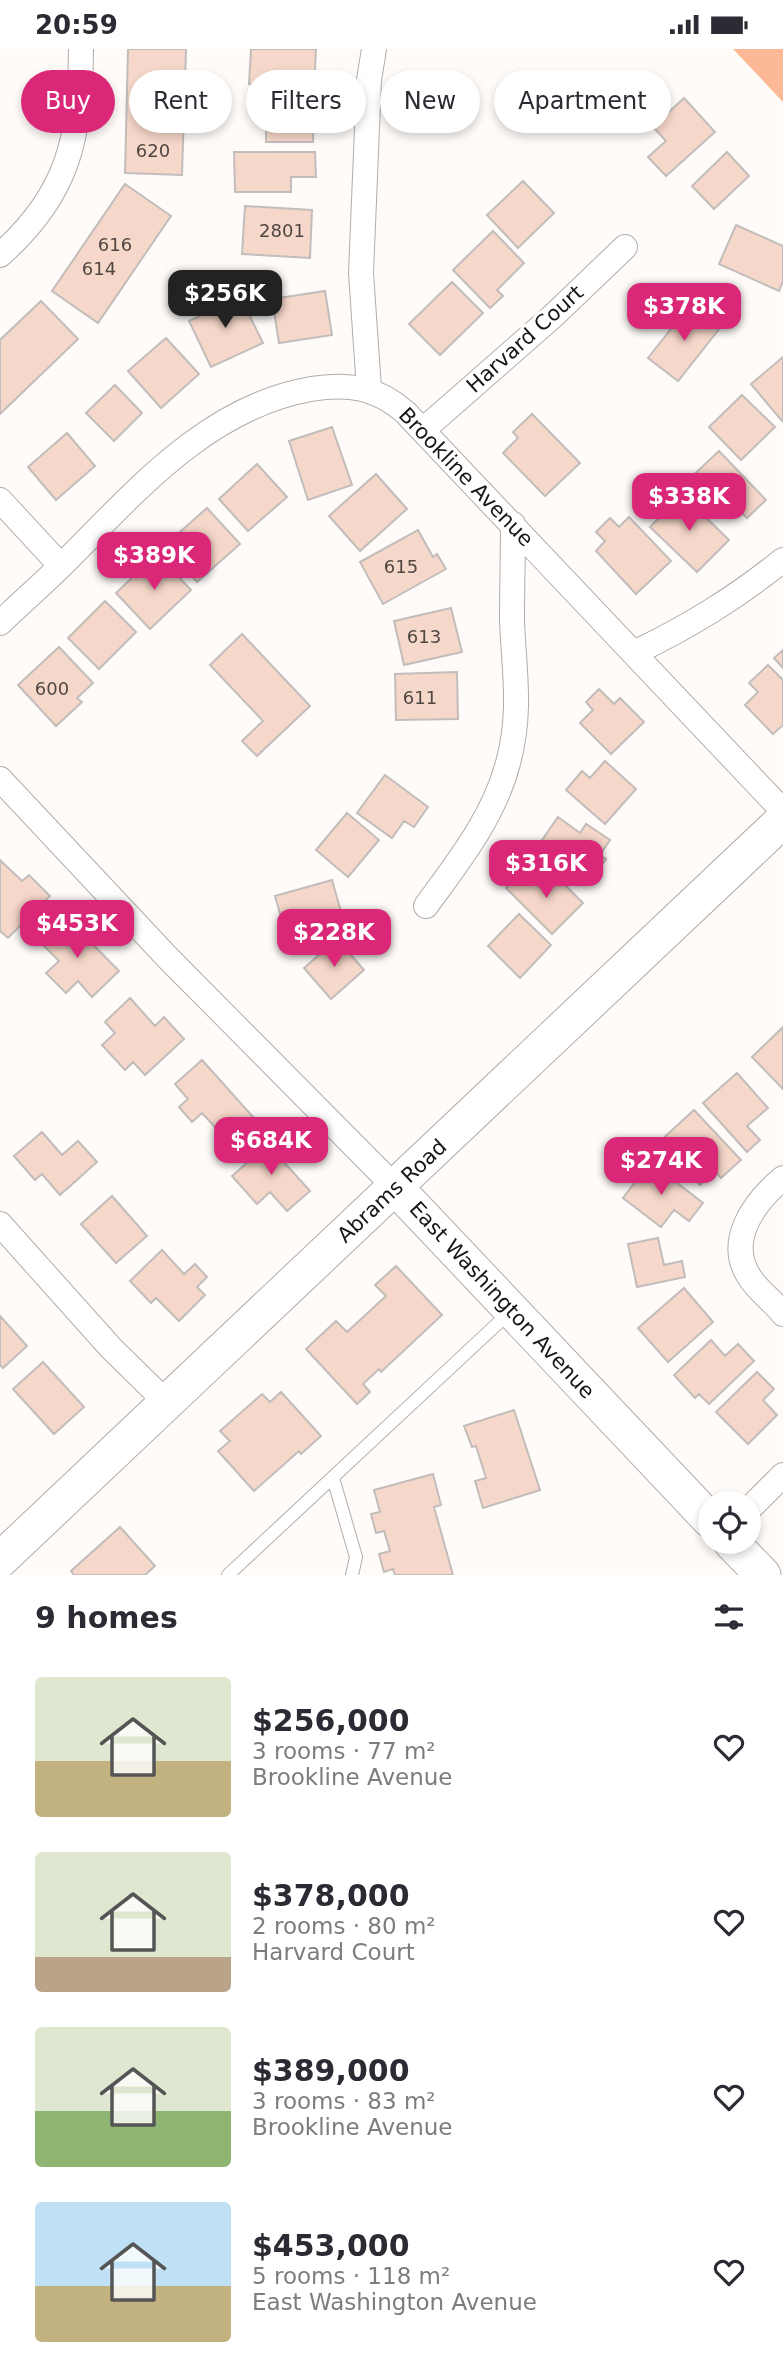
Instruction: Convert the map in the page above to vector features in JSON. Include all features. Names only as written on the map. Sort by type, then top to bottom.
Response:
[{"type":"street","points":[[369,389],[361,273],[369,80],[374,49]]},
{"type":"street","points":[[0,255],[41,209],[67,163],[81,108],[81,50]]},
{"type":"street","name":"Harvard Court","points":[[423,430],[553,316],[625,247]]},
{"type":"street","name":"Brookline Avenue","points":[[0,623],[143,484],[221,422],[249,407],[289,393],[323,387],[356,386],[369,389],[389,398],[423,430],[783,811]]},
{"type":"street","points":[[0,500],[61,566]]},
{"type":"street","points":[[426,906],[477,833],[492,805],[510,753],[518,701],[512,621],[513,524]]},
{"type":"street","points":[[634,653],[696,623],[740,595],[783,560]]},
{"type":"street","name":"East Washington Avenue","points":[[0,779],[167,957],[396,1188],[698,1507]]},
{"type":"street","name":"Abrams Road","points":[[0,1560],[165,1401],[396,1188],[783,820]]},
{"type":"street","points":[[783,1178],[750,1211],[744,1225],[741,1252],[745,1271],[753,1283],[783,1314]]},
{"type":"street","points":[[0,1224],[111,1348],[165,1401]]},
{"type":"street","points":[[761,1497],[783,1475]]},
{"type":"street","points":[[743,1554],[763,1575]]},
{"type":"lane","points":[[228,1575],[512,1310]]},
{"type":"lane","points":[[333,1478],[356,1557],[352,1575]]},
{"type":"shaded area","points":[[733,49],[783,49],[783,102]]},
{"type":"building","points":[[128,49],[186,49],[185,70],[129,70],[129,133],[183,133],[182,175],[125,173]]},
{"type":"building","points":[[251,49],[316,49],[315,70],[250,70]]},
{"type":"building","points":[[684,98],[715,132],[666,176],[648,157],[666,141],[659,133],[671,133],[671,110]]},
{"type":"building","points":[[266,133],[313,133],[313,142],[266,142]]},
{"type":"building","points":[[234,152],[315,152],[316,177],[291,177],[291,192],[235,192]]},
{"type":"building","points":[[727,152],[749,176],[714,209],[692,186]]},
{"type":"building","points":[[523,181],[554,213],[518,248],[487,215]]},
{"type":"building","points":[[125,184],[171,216],[98,323],[52,291]]},
{"type":"building","points":[[245,206],[312,210],[310,258],[242,254]]},
{"type":"building","points":[[736,225],[783,246],[783,281],[779,291],[719,264]]},
{"type":"building","points":[[493,231],[524,263],[497,290],[503,296],[490,308],[453,270]]},
{"type":"building","points":[[452,282],[483,313],[440,355],[409,324]]},
{"type":"building","points":[[325,291],[332,335],[279,343],[272,299]]},
{"type":"building","points":[[217,296],[222,307],[241,298],[263,343],[211,367],[189,321],[202,315],[197,305]]},
{"type":"building","points":[[41,301],[78,339],[0,414],[0,340]]},
{"type":"building","points":[[690,305],[720,328],[678,381],[648,358]]},
{"type":"building","points":[[166,338],[199,374],[161,408],[128,371]]},
{"type":"building","points":[[783,357],[783,421],[782,421],[751,384]]},
{"type":"building","points":[[115,385],[142,413],[114,441],[86,413]]},
{"type":"building","points":[[742,395],[775,427],[741,460],[709,427]]},
{"type":"building","points":[[532,414],[580,463],[545,496],[503,453],[518,438],[513,432]]},
{"type":"building","points":[[332,427],[352,485],[308,500],[289,441]]},
{"type":"building","points":[[67,433],[95,466],[56,500],[28,467]]},
{"type":"building","points":[[719,451],[766,500],[747,518],[729,500],[716,512],[686,482]]},
{"type":"building","points":[[257,464],[287,497],[248,531],[219,499]]},
{"type":"building","points":[[376,474],[407,509],[360,551],[329,516]]},
{"type":"building","points":[[682,494],[729,540],[697,572],[650,527]]},
{"type":"building","points":[[207,508],[240,544],[197,582],[164,546]]},
{"type":"building","points":[[629,517],[671,561],[636,594],[596,551],[605,541],[596,532],[610,518],[619,527]]},
{"type":"building","points":[[418,530],[433,557],[437,554],[446,569],[383,604],[360,562]]},
{"type":"building","points":[[157,554],[191,590],[150,629],[116,593]]},
{"type":"building","points":[[105,601],[136,632],[99,669],[68,638]]},
{"type":"building","points":[[451,608],[462,652],[404,665],[394,621]]},
{"type":"building","points":[[242,634],[310,706],[257,756],[242,741],[263,721],[210,665]]},
{"type":"building","points":[[59,647],[93,683],[77,698],[82,702],[56,726],[18,685]]},
{"type":"building","points":[[783,650],[783,668],[774,658]]},
{"type":"building","points":[[768,665],[783,680],[783,725],[773,734],[745,705],[758,692],[749,683]]},
{"type":"building","points":[[457,672],[458,719],[396,720],[395,674]]},
{"type":"building","points":[[599,689],[614,704],[620,698],[644,722],[611,754],[580,723],[593,710],[586,702]]},
{"type":"building","points":[[605,761],[636,789],[605,824],[566,790],[582,771],[590,778]]},
{"type":"building","points":[[385,775],[428,807],[414,827],[404,821],[392,838],[357,813]]},
{"type":"building","points":[[347,813],[379,840],[348,877],[316,850]]},
{"type":"building","points":[[558,817],[580,833],[586,824],[610,840],[600,855],[606,859],[592,880],[540,843]]},
{"type":"building","points":[[0,860],[22,881],[29,875],[50,896],[8,938],[0,931]]},
{"type":"building","points":[[524,871],[541,888],[555,875],[583,903],[552,934],[506,888]]},
{"type":"building","points":[[332,880],[344,922],[287,938],[275,896]]},
{"type":"building","points":[[519,914],[551,945],[520,978],[488,946]]},
{"type":"building","points":[[66,917],[119,971],[92,997],[78,981],[66,993],[46,973],[59,961],[40,942]]},
{"type":"building","points":[[337,939],[364,970],[331,999],[304,968]]},
{"type":"building","points":[[130,998],[155,1026],[164,1017],[184,1039],[145,1075],[133,1062],[125,1070],[102,1045],[115,1033],[105,1022]]},
{"type":"building","points":[[783,1027],[783,1089],[752,1057]]},
{"type":"building","points":[[202,1060],[253,1117],[227,1140],[202,1113],[192,1122],[179,1107],[188,1099],[175,1084]]},
{"type":"building","points":[[737,1073],[768,1108],[747,1126],[760,1140],[747,1152],[703,1103]]},
{"type":"building","points":[[694,1110],[741,1160],[721,1178],[715,1171],[700,1185],[659,1142]]},
{"type":"building","points":[[42,1132],[62,1155],[78,1141],[97,1162],[60,1195],[42,1174],[35,1180],[14,1156]]},
{"type":"building","points":[[275,1138],[288,1153],[281,1159],[310,1191],[287,1211],[270,1192],[257,1204],[232,1176]]},
{"type":"building","points":[[650,1162],[703,1203],[689,1221],[674,1210],[661,1227],[623,1198]]},
{"type":"building","points":[[112,1196],[147,1236],[116,1263],[81,1224]]},
{"type":"building","points":[[658,1238],[664,1265],[682,1261],[685,1277],[637,1287],[628,1244]]},
{"type":"building","points":[[162,1250],[184,1274],[195,1264],[207,1277],[197,1287],[205,1295],[179,1321],[156,1298],[151,1303],[130,1281]]},
{"type":"building","points":[[396,1266],[442,1315],[381,1372],[379,1369],[363,1384],[370,1392],[357,1404],[306,1349],[336,1321],[347,1332],[386,1296],[375,1285]]},
{"type":"building","points":[[684,1288],[713,1322],[668,1362],[638,1328]]},
{"type":"building","points":[[0,1316],[27,1346],[3,1368],[0,1365]]},
{"type":"building","points":[[711,1340],[725,1356],[738,1344],[754,1361],[709,1404],[699,1394],[695,1398],[674,1375]]},
{"type":"building","points":[[43,1362],[84,1407],[54,1434],[13,1389]]},
{"type":"building","points":[[757,1372],[774,1389],[763,1400],[777,1415],[748,1444],[716,1412]]},
{"type":"building","points":[[281,1392],[321,1436],[301,1454],[299,1451],[254,1491],[218,1451],[230,1441],[220,1431],[262,1394],[270,1402]]},
{"type":"building","points":[[514,1410],[540,1490],[483,1508],[475,1481],[486,1478],[476,1446],[472,1447],[464,1426]]},
{"type":"building","points":[[433,1474],[441,1505],[434,1507],[453,1575],[395,1575],[393,1569],[384,1572],[379,1554],[390,1551],[384,1531],[376,1533],[371,1514],[380,1512],[374,1490]]},
{"type":"building","points":[[120,1527],[155,1566],[145,1575],[74,1575],[71,1571]]}]
